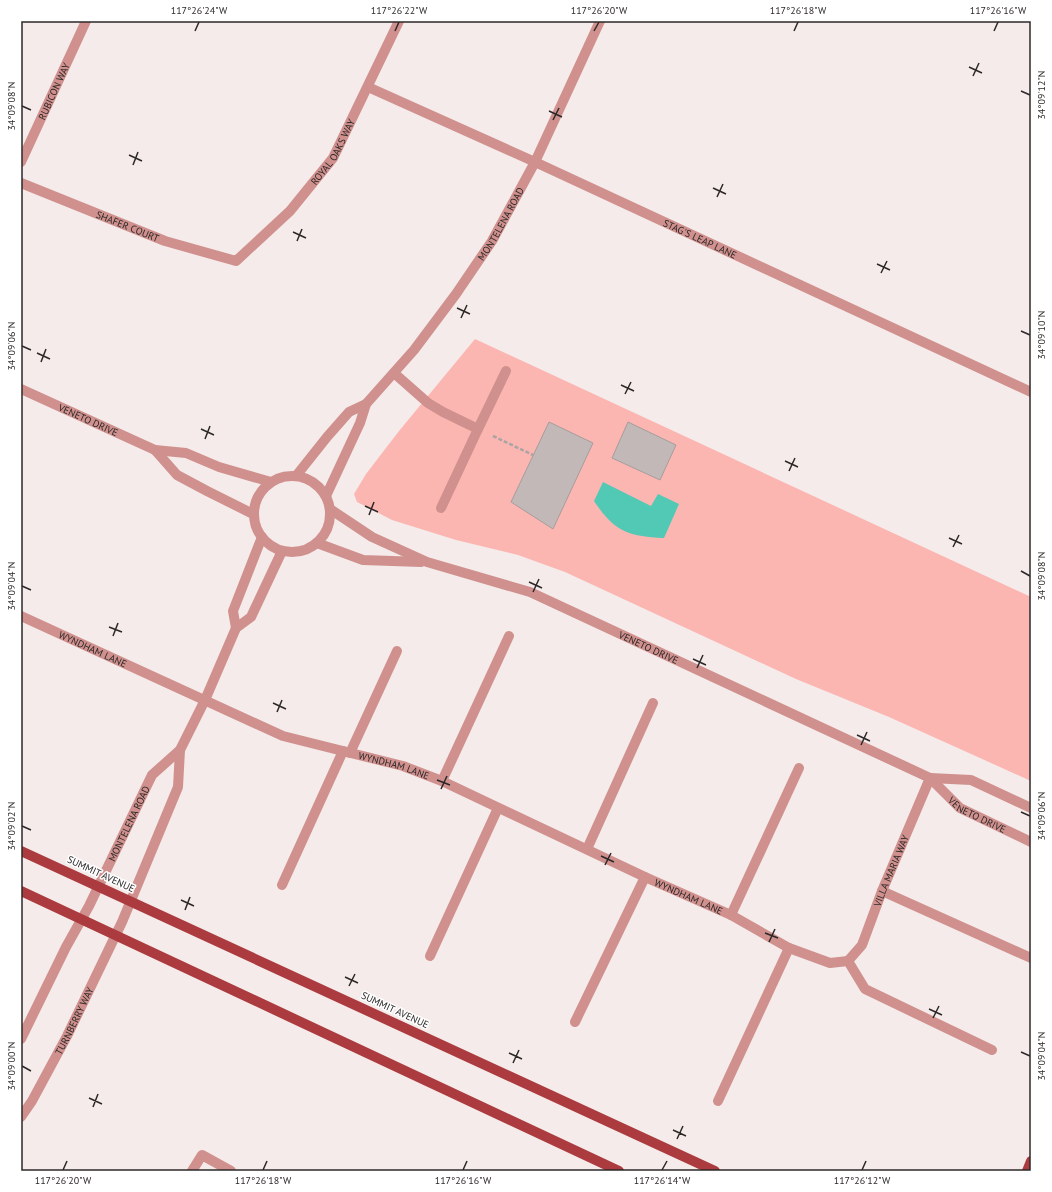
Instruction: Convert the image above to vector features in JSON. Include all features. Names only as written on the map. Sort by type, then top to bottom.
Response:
[{"type":"main road","name":"SUMMIT AVENUE","points":[[21,851],[715,1171]]},
{"type":"main road","points":[[21,891],[619,1171]]},
{"type":"main road","points":[[1027,1171],[1031,1161]]},
{"type":"street","name":"RUBICON WAY","points":[[21,162],[86,21]]},
{"type":"street","name":"ROYAL OAKS WAY","points":[[236,261],[290,211],[333,158],[399,21]]},
{"type":"street","name":"MONTELENA ROAD","points":[[296,476],[348,412],[366,404],[414,350],[456,294],[492,241],[534,162],[600,21]]},
{"type":"street","name":"STAG'S LEAP LANE","points":[[368,87],[534,162],[1031,392]]},
{"type":"street","name":"SHAFER COURT","points":[[21,183],[165,241],[236,261]]},
{"type":"street","points":[[440,508],[506,371]]},
{"type":"street","points":[[394,373],[428,403],[442,412],[478,429]]},
{"type":"street","name":"VENETO DRIVE","points":[[21,389],[155,450],[186,453],[219,467],[271,482]]},
{"type":"street","name":"MONTELENA ROAD","points":[[326,496],[360,423],[366,404]]},
{"type":"street","name":"VENETO DRIVE","points":[[155,450],[177,475],[254,514]]},
{"type":"street","points":[[285,476],[296,476],[314,482],[326,496],[330,509],[329,524],[326,531],[317,542],[307,549],[288,552],[282,551],[271,545],[262,537],[256,526],[254,514],[258,495],[262,490],[271,482],[285,476]]},
{"type":"street","name":"VENETO DRIVE","points":[[330,509],[372,537],[427,562],[530,592],[930,778],[960,808],[1031,842]]},
{"type":"street","name":"MONTELENA ROAD","points":[[236,628],[233,611],[262,537]]},
{"type":"street","name":"VENETO DRIVE","points":[[317,542],[363,560],[427,562]]},
{"type":"street","name":"MONTELENA ROAD","points":[[82,920],[152,775],[180,750],[205,700],[236,628],[251,617],[282,551]]},
{"type":"street","name":"WYNDHAM LANE","points":[[21,616],[284,736],[403,766],[442,781],[645,877],[731,915],[789,948],[830,963],[848,961]]},
{"type":"street","points":[[442,781],[509,636]]},
{"type":"street","points":[[282,885],[397,651]]},
{"type":"street","points":[[587,849],[653,703]]},
{"type":"street","name":"MONTELENA ROAD","points":[[122,922],[178,787],[180,750]]},
{"type":"street","points":[[731,915],[799,768]]},
{"type":"street","name":"VENETO DRIVE","points":[[930,778],[971,780],[1031,808]]},
{"type":"street","name":"VILLA MARIA WAY","points":[[848,961],[862,945],[882,890],[930,778]]},
{"type":"street","points":[[430,956],[498,808]]},
{"type":"street","points":[[576,1022],[645,877]]},
{"type":"street","points":[[882,890],[1031,958]]},
{"type":"street","points":[[21,1039],[66,947],[82,920]]},
{"type":"street","name":"TURNBERRY WAY","points":[[21,1117],[32,1101],[67,1036],[122,922]]},
{"type":"street","points":[[718,1101],[789,948]]},
{"type":"street","points":[[848,961],[865,989],[992,1050]]},
{"type":"street","points":[[192,1171],[202,1155],[231,1171]]},
{"type":"path","points":[[478,429],[533,455]]},
{"type":"shaded area","points":[[475,339],[1031,597],[1031,781],[889,717],[796,679],[565,572],[518,555],[456,540],[392,520],[357,502],[354,494],[366,474],[399,431]]},
{"type":"shaded area","points":[[603,482],[651,506],[658,494],[679,504],[664,538],[631,534],[616,526],[609,520],[594,501]]},
{"type":"building","points":[[549,422],[593,443],[553,529],[511,502]]},
{"type":"building","points":[[628,422],[676,445],[660,480],[612,458]]}]
